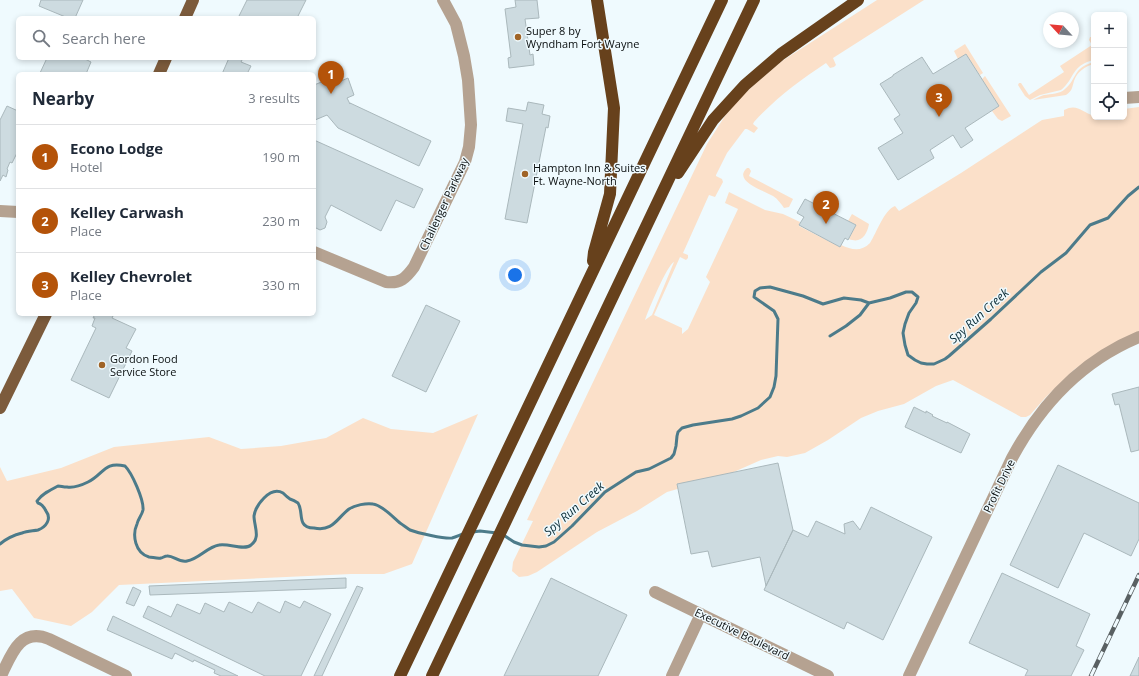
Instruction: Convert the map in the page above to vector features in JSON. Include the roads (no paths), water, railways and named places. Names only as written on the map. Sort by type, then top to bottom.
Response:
[{"type":"highway","points":[[590,276],[594,252],[610,194],[614,108],[596,0]]},
{"type":"highway","points":[[400,676],[722,0]]},
{"type":"highway","points":[[432,676],[754,0]]},
{"type":"highway","points":[[652,212],[713,120],[745,85],[781,54],[858,0]]},
{"type":"main road","points":[[186,16],[193,0]]},
{"type":"main road","points":[[160,72],[165,60]]},
{"type":"main road","points":[[0,408],[45,316]]},
{"type":"street","name":"Challenger Parkway","points":[[316,253],[386,282],[395,283],[403,279],[410,274],[414,267],[465,162],[469,146],[471,118],[469,88],[464,56],[456,24],[443,0]]},
{"type":"street","points":[[1127,98],[1139,97]]},
{"type":"street","points":[[0,211],[16,212]]},
{"type":"street","name":"Profit Drive","points":[[909,676],[1012,458],[1030,427],[1049,402],[1073,377],[1111,351],[1139,337]]},
{"type":"street","name":"Executive Boulevard","points":[[655,592],[828,676]]},
{"type":"street","points":[[672,676],[701,614]]},
{"type":"street","points":[[1,676],[17,645],[23,640],[36,636],[43,636],[126,676]]},
{"type":"waterway","name":"Spy Run Creek","points":[[830,336],[860,315],[869,303],[906,292],[912,292],[918,297],[909,313],[903,333],[908,355],[921,363],[927,364],[934,364],[945,359],[991,319],[1041,272],[1066,253],[1090,225],[1108,218],[1128,196],[1139,187]]},
{"type":"waterway","name":"Spy Run Creek","points":[[502,534],[514,542],[522,545],[539,547],[546,546],[554,542],[605,492],[636,472],[649,469],[671,458],[674,454],[678,432],[682,428],[741,416],[758,408],[770,397],[776,376],[778,319],[774,311],[754,297],[755,291],[760,288],[770,287],[803,296],[823,304],[844,298],[861,300],[869,303]]},
{"type":"waterway","name":"Spy Run Creek","points":[[0,544],[13,536],[38,530],[46,525],[48,514],[43,506],[37,501],[46,492],[58,486],[72,487],[88,482],[113,465],[125,466],[128,469],[140,494],[143,510],[138,520],[135,538],[138,548],[144,555],[149,557],[160,558],[169,556],[184,561],[191,560],[219,545],[248,547],[256,539],[254,516],[256,509],[266,496],[275,492],[283,493],[298,503],[303,523],[309,527],[320,529],[326,528],[334,523],[349,509],[370,504],[380,507],[410,530],[431,536],[448,538],[463,534]]},
{"type":"waterway","name":"Spy Run Creek","points":[[473,532],[480,531],[497,533]]},
{"type":"railway","points":[[1091,676],[1139,575]]},
{"type":"place","name":"Super 8 by Wyndham Fort Wayne","points":[[518,37]]},
{"type":"place","name":"Econo Lodge","points":[[331,94]]},
{"type":"place","name":"Kelley Chevrolet","points":[[939,117]]},
{"type":"place","name":"Hampton Inn & Suites Ft. Wayne-North","points":[[525,174]]},
{"type":"place","name":"Kelley Carwash","points":[[826,224]]},
{"type":"place","name":"Gordon Food Service Store","points":[[102,365]]}]
